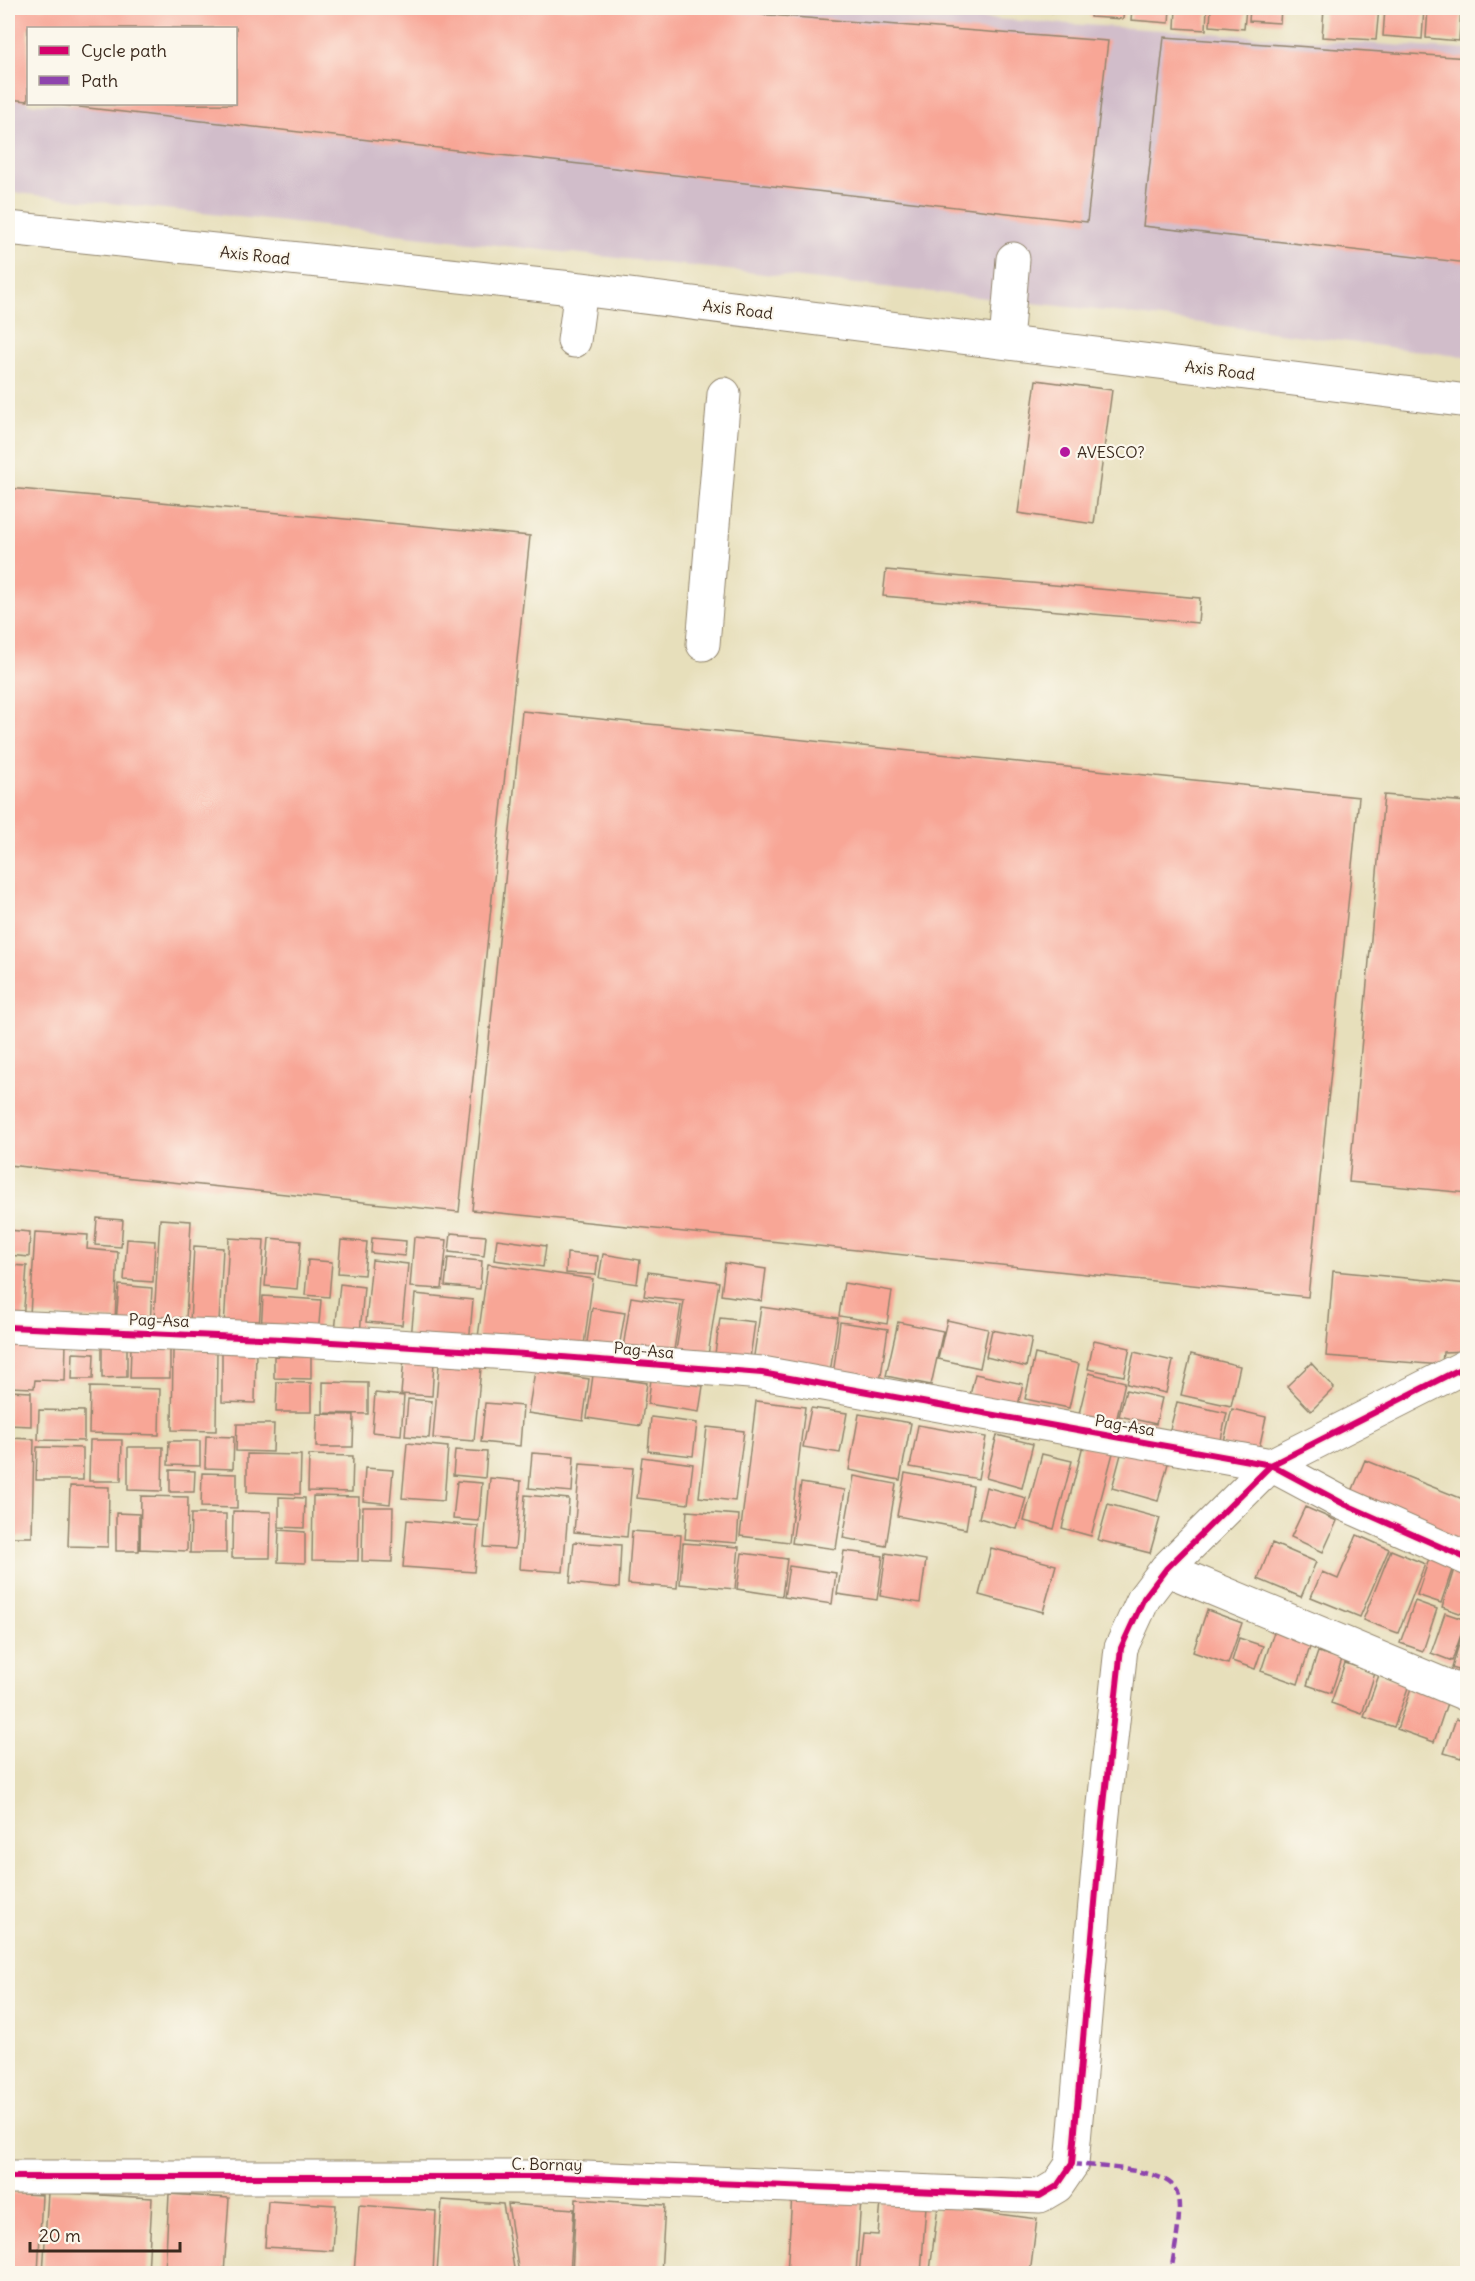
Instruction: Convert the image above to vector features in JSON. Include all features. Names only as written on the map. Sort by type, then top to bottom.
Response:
[{"type":"street","name":"Axis Road","points":[[8,228],[581,289],[1467,402]]},
{"type":"street","points":[[1006,342],[1013,259]]},
{"type":"street","points":[[574,341],[581,289]]},
{"type":"street","points":[[703,644],[724,394]]},
{"type":"street","name":"Pag-Asa","points":[[8,1327],[284,1339],[525,1354],[762,1373],[1271,1465],[1342,1503],[1467,1559]]},
{"type":"street","points":[[1467,1365],[1271,1465],[1166,1569],[1467,1695]]},
{"type":"street","name":"C. Bornay","points":[[8,2176],[560,2177],[1040,2196],[1057,2186],[1072,2164],[1102,1823],[1121,1648],[1144,1598],[1166,1569]]},
{"type":"shaded area","points":[[8,8],[824,8],[1467,50],[1467,357],[1106,311],[8,192]]},
{"type":"building","points":[[8,8],[678,8],[1108,41],[1087,222],[62,105],[237,105],[237,27],[27,27],[27,101],[8,99]]},
{"type":"building","points":[[1023,8],[1059,8],[1059,13],[1022,10]]},
{"type":"building","points":[[1091,8],[1124,8],[1123,19],[1090,17]]},
{"type":"building","points":[[1132,8],[1170,8],[1169,23],[1131,20]]},
{"type":"building","points":[[1176,8],[1207,8],[1206,30],[1175,28]]},
{"type":"building","points":[[1211,8],[1246,8],[1244,29],[1210,26]]},
{"type":"building","points":[[1250,8],[1281,8],[1280,23],[1249,21]]},
{"type":"building","points":[[1324,8],[1379,8],[1376,40],[1322,37]]},
{"type":"building","points":[[1385,8],[1424,8],[1422,39],[1383,36]]},
{"type":"building","points":[[1428,8],[1461,8],[1459,41],[1426,38]]},
{"type":"building","points":[[1164,37],[1468,58],[1468,263],[1143,226]]},
{"type":"building","name":"AVESCO?","points":[[1036,380],[1112,390],[1094,524],[1018,513]]},
{"type":"building","points":[[8,488],[530,536],[459,1212],[8,1165]]},
{"type":"building","points":[[886,570],[1200,598],[1198,623],[883,596]]},
{"type":"building","points":[[522,711],[1359,797],[1308,1297],[472,1210]]},
{"type":"building","points":[[1384,795],[1468,802],[1468,1193],[1349,1182]]},
{"type":"building","points":[[97,1218],[123,1220],[121,1247],[95,1245]]},
{"type":"building","points":[[160,1219],[191,1221],[186,1321],[154,1319]]},
{"type":"building","points":[[8,1230],[30,1232],[29,1257],[8,1255]]},
{"type":"building","points":[[35,1232],[88,1235],[87,1249],[118,1252],[115,1320],[30,1315]]},
{"type":"building","points":[[451,1233],[486,1236],[484,1256],[449,1252]]},
{"type":"building","points":[[414,1237],[447,1240],[442,1289],[410,1287]]},
{"type":"building","points":[[229,1238],[264,1240],[259,1330],[224,1328]]},
{"type":"building","points":[[269,1238],[301,1241],[297,1289],[265,1286]]},
{"type":"building","points":[[372,1238],[406,1241],[405,1256],[371,1253]]},
{"type":"building","points":[[127,1239],[155,1241],[153,1282],[124,1280]]},
{"type":"building","points":[[497,1239],[546,1246],[543,1267],[494,1260]]},
{"type":"building","points":[[341,1240],[367,1242],[364,1275],[338,1273]]},
{"type":"building","points":[[194,1246],[223,1248],[219,1323],[190,1322]]},
{"type":"building","points":[[567,1253],[598,1256],[596,1275],[566,1273]]},
{"type":"building","points":[[603,1254],[640,1260],[637,1284],[599,1278]]},
{"type":"building","points":[[448,1258],[482,1261],[480,1289],[445,1286]]},
{"type":"building","points":[[308,1260],[332,1262],[329,1297],[305,1295]]},
{"type":"building","points":[[372,1260],[408,1264],[402,1325],[366,1322]]},
{"type":"building","points":[[725,1263],[766,1269],[762,1301],[721,1295]]},
{"type":"building","points":[[488,1264],[593,1279],[583,1352],[478,1337]]},
{"type":"building","points":[[8,1265],[27,1266],[23,1321],[8,1320]]},
{"type":"building","points":[[1333,1271],[1468,1284],[1468,1351],[1443,1352],[1442,1365],[1326,1356]]},
{"type":"building","points":[[648,1272],[719,1282],[707,1362],[675,1357],[684,1301],[644,1296]]},
{"type":"building","points":[[844,1283],[892,1291],[887,1324],[839,1316]]},
{"type":"building","points":[[340,1284],[364,1287],[360,1334],[335,1331]]},
{"type":"building","points":[[119,1285],[152,1288],[150,1326],[116,1324]]},
{"type":"building","points":[[415,1294],[473,1300],[469,1344],[411,1339]]},
{"type":"building","points":[[263,1296],[321,1300],[318,1336],[261,1333]]},
{"type":"building","points":[[631,1297],[681,1305],[673,1356],[623,1348]]},
{"type":"building","points":[[761,1307],[838,1318],[829,1380],[752,1369]]},
{"type":"building","points":[[592,1308],[625,1313],[618,1354],[586,1349]]},
{"type":"building","points":[[720,1318],[755,1322],[749,1366],[714,1361]]},
{"type":"building","points":[[947,1320],[988,1329],[980,1368],[938,1359]]},
{"type":"building","points":[[840,1322],[888,1329],[880,1382],[833,1375]]},
{"type":"building","points":[[898,1322],[943,1331],[931,1385],[886,1376]]},
{"type":"building","points":[[992,1330],[1032,1338],[1026,1367],[986,1357]]},
{"type":"building","points":[[1094,1340],[1130,1348],[1124,1376],[1088,1369]]},
{"type":"building","points":[[8,1342],[66,1343],[65,1381],[35,1380],[34,1388],[8,1387]]},
{"type":"building","points":[[102,1347],[127,1347],[127,1377],[102,1378]]},
{"type":"building","points":[[131,1347],[170,1348],[170,1378],[130,1378]]},
{"type":"building","points":[[173,1349],[217,1350],[216,1431],[172,1430]]},
{"type":"building","points":[[222,1349],[256,1350],[255,1403],[222,1402]]},
{"type":"building","points":[[1134,1352],[1173,1361],[1166,1393],[1127,1384]]},
{"type":"building","points":[[73,1353],[94,1354],[93,1379],[72,1379]]},
{"type":"building","points":[[1035,1354],[1079,1364],[1069,1408],[1025,1399]]},
{"type":"building","points":[[1191,1354],[1240,1366],[1231,1406],[1181,1395]]},
{"type":"building","points":[[274,1356],[311,1357],[311,1379],[274,1378]]},
{"type":"building","points":[[404,1358],[434,1361],[432,1396],[401,1394]]},
{"type":"building","points":[[1311,1363],[1334,1388],[1311,1411],[1287,1386]]},
{"type":"building","points":[[439,1365],[481,1368],[474,1441],[433,1438]]},
{"type":"building","points":[[535,1371],[589,1379],[583,1421],[528,1413]]},
{"type":"building","points":[[1089,1373],[1125,1382],[1115,1426],[1078,1418]]},
{"type":"building","points":[[975,1374],[1023,1384],[1016,1414],[968,1404]]},
{"type":"building","points":[[593,1375],[647,1383],[641,1426],[587,1418]]},
{"type":"building","points":[[651,1379],[703,1386],[699,1412],[648,1404]]},
{"type":"building","points":[[277,1382],[311,1383],[311,1412],[276,1412]]},
{"type":"building","points":[[323,1382],[368,1383],[368,1414],[323,1413]]},
{"type":"building","points":[[90,1387],[160,1389],[159,1435],[89,1433]]},
{"type":"building","points":[[1126,1390],[1162,1398],[1156,1424],[1119,1416]]},
{"type":"building","points":[[8,1391],[31,1392],[31,1426],[8,1425]]},
{"type":"building","points":[[375,1393],[404,1396],[401,1435],[372,1432]]},
{"type":"building","points":[[408,1399],[432,1401],[429,1438],[405,1436]]},
{"type":"building","points":[[756,1401],[805,1407],[789,1542],[740,1536]]},
{"type":"building","points":[[1177,1402],[1227,1413],[1219,1448],[1168,1437]]},
{"type":"building","points":[[485,1403],[523,1406],[520,1446],[481,1442]]},
{"type":"building","points":[[811,1408],[847,1413],[840,1453],[803,1447]]},
{"type":"building","points":[[1232,1409],[1266,1417],[1258,1453],[1223,1445]]},
{"type":"building","points":[[39,1410],[84,1411],[84,1441],[38,1440]]},
{"type":"building","points":[[317,1414],[354,1415],[353,1447],[316,1447]]},
{"type":"building","points":[[859,1414],[911,1423],[900,1480],[849,1470]]},
{"type":"building","points":[[651,1417],[697,1423],[693,1456],[648,1451]]},
{"type":"building","points":[[237,1424],[274,1424],[273,1452],[236,1451]]},
{"type":"building","points":[[918,1425],[986,1437],[978,1479],[910,1467]]},
{"type":"building","points":[[707,1427],[744,1431],[735,1501],[699,1497]]},
{"type":"building","points":[[997,1435],[1033,1444],[1022,1488],[986,1478]]},
{"type":"building","points":[[206,1436],[234,1437],[233,1469],[205,1468]]},
{"type":"building","points":[[8,1438],[34,1439],[32,1537],[8,1537]]},
{"type":"building","points":[[90,1440],[122,1440],[121,1481],[89,1481]]},
{"type":"building","points":[[169,1441],[200,1441],[200,1466],[168,1465]]},
{"type":"building","points":[[407,1443],[448,1447],[444,1501],[402,1498]]},
{"type":"building","points":[[1124,1443],[1170,1456],[1158,1501],[1112,1488]]},
{"type":"building","points":[[1083,1445],[1113,1453],[1091,1536],[1062,1528]]},
{"type":"building","points":[[37,1447],[83,1448],[83,1480],[36,1480]]},
{"type":"building","points":[[128,1447],[163,1447],[162,1491],[128,1490]]},
{"type":"building","points":[[455,1450],[487,1452],[485,1478],[453,1475]]},
{"type":"building","points":[[532,1453],[574,1456],[572,1492],[529,1488]]},
{"type":"building","points":[[247,1454],[301,1455],[300,1494],[247,1492]]},
{"type":"building","points":[[1042,1454],[1072,1461],[1054,1529],[1024,1521]]},
{"type":"building","points":[[309,1455],[353,1456],[352,1492],[308,1491]]},
{"type":"building","points":[[642,1457],[693,1464],[688,1504],[637,1498]]},
{"type":"building","points":[[1365,1460],[1468,1501],[1468,1537],[1464,1546],[1349,1499]]},
{"type":"building","points":[[580,1464],[633,1468],[627,1537],[574,1532]]},
{"type":"building","points":[[365,1468],[393,1470],[390,1504],[363,1501]]},
{"type":"building","points":[[170,1470],[195,1471],[194,1492],[170,1492]]},
{"type":"building","points":[[202,1473],[237,1474],[237,1508],[201,1507]]},
{"type":"building","points":[[905,1473],[973,1486],[966,1529],[897,1516]]},
{"type":"building","points":[[854,1476],[896,1484],[886,1546],[843,1538]]},
{"type":"building","points":[[490,1478],[521,1481],[515,1549],[484,1547]]},
{"type":"building","points":[[457,1481],[482,1483],[479,1521],[453,1519]]},
{"type":"building","points":[[801,1483],[845,1490],[836,1549],[792,1543]]},
{"type":"building","points":[[70,1486],[109,1487],[108,1547],[68,1546]]},
{"type":"building","points":[[986,1487],[1026,1498],[1017,1529],[979,1518]]},
{"type":"building","points":[[525,1495],[569,1499],[563,1572],[520,1569]]},
{"type":"building","points":[[141,1496],[188,1497],[187,1551],[140,1549]]},
{"type":"building","points":[[313,1496],[359,1497],[358,1561],[312,1560]]},
{"type":"building","points":[[279,1497],[305,1498],[304,1528],[279,1527]]},
{"type":"building","points":[[1108,1504],[1160,1518],[1150,1553],[1098,1540]]},
{"type":"building","points":[[363,1507],[393,1507],[392,1562],[362,1561]]},
{"type":"building","points":[[1305,1507],[1337,1521],[1323,1552],[1291,1537]]},
{"type":"building","points":[[233,1511],[271,1512],[270,1558],[232,1558]]},
{"type":"building","points":[[687,1511],[739,1515],[737,1543],[685,1539]]},
{"type":"building","points":[[116,1513],[139,1514],[139,1551],[116,1551]]},
{"type":"building","points":[[191,1514],[226,1514],[226,1553],[190,1553]]},
{"type":"building","points":[[407,1520],[478,1526],[474,1572],[403,1567]]},
{"type":"building","points":[[279,1530],[305,1532],[305,1563],[278,1562]]},
{"type":"building","points":[[632,1531],[681,1535],[677,1588],[628,1584]]},
{"type":"building","points":[[1357,1535],[1389,1549],[1360,1617],[1311,1597],[1322,1572],[1338,1579]]},
{"type":"building","points":[[574,1542],[621,1545],[619,1588],[570,1583]]},
{"type":"building","points":[[683,1543],[739,1547],[735,1589],[680,1584]]},
{"type":"building","points":[[1272,1543],[1316,1562],[1301,1597],[1258,1579]]},
{"type":"building","points":[[991,1548],[1056,1565],[1043,1612],[979,1595]]},
{"type":"building","points":[[1391,1550],[1425,1564],[1398,1633],[1363,1620]]},
{"type":"building","points":[[844,1551],[883,1556],[877,1600],[837,1594]]},
{"type":"building","points":[[742,1553],[787,1559],[782,1596],[737,1589]]},
{"type":"building","points":[[886,1553],[926,1560],[920,1603],[880,1596]]},
{"type":"building","points":[[1430,1556],[1454,1564],[1441,1603],[1417,1595]]},
{"type":"building","points":[[789,1566],[836,1573],[832,1604],[784,1597]]},
{"type":"building","points":[[1455,1566],[1468,1571],[1468,1616],[1442,1607]]},
{"type":"building","points":[[1415,1601],[1437,1609],[1423,1651],[1400,1643]]},
{"type":"building","points":[[1207,1610],[1242,1623],[1228,1664],[1193,1652]]},
{"type":"building","points":[[1445,1613],[1466,1620],[1452,1661],[1431,1653]]},
{"type":"building","points":[[1274,1632],[1311,1644],[1298,1684],[1261,1671]]},
{"type":"building","points":[[1461,1637],[1468,1639],[1468,1673],[1452,1668]]},
{"type":"building","points":[[1239,1638],[1263,1646],[1255,1669],[1232,1661]]},
{"type":"building","points":[[1318,1652],[1342,1659],[1331,1693],[1307,1685]]},
{"type":"building","points":[[1345,1663],[1375,1673],[1362,1714],[1331,1703]]},
{"type":"building","points":[[1379,1675],[1409,1685],[1394,1727],[1364,1717]]},
{"type":"building","points":[[1411,1688],[1448,1700],[1434,1742],[1397,1729]]},
{"type":"building","points":[[1456,1719],[1468,1722],[1468,1740],[1461,1758],[1444,1753]]},
{"type":"building","points":[[48,2192],[152,2198],[148,2274],[43,2274]]},
{"type":"building","points":[[8,2193],[42,2195],[38,2274],[8,2274]]},
{"type":"building","points":[[169,2194],[229,2198],[224,2274],[165,2273]]},
{"type":"building","points":[[792,2195],[861,2199],[856,2274],[787,2274]]},
{"type":"building","points":[[576,2199],[665,2205],[661,2274],[572,2274]]},
{"type":"building","points":[[442,2200],[503,2204],[515,2274],[437,2274]]},
{"type":"building","points":[[268,2201],[336,2205],[333,2251],[265,2247]]},
{"type":"building","points":[[881,2202],[926,2206],[921,2274],[859,2274],[863,2234],[878,2235]]},
{"type":"building","points":[[508,2204],[574,2209],[570,2274],[519,2274]]},
{"type":"building","points":[[359,2205],[436,2211],[433,2274],[354,2274]]},
{"type":"building","points":[[938,2206],[1037,2219],[1030,2274],[948,2274],[930,2271]]},
{"type":"marked path","points":[[1072,2164],[1142,2172],[1167,2181],[1174,2187],[1179,2205],[1179,2216],[1171,2274]]},
{"type":"cycle path","points":[[8,1327],[284,1339],[525,1354],[762,1373],[1271,1465],[1342,1503],[1468,1559]]},
{"type":"cycle path","points":[[8,2177],[560,2177],[1040,2196],[1057,2186],[1072,2164],[1102,1823],[1121,1648],[1144,1598],[1166,1569],[1271,1465],[1468,1365]]},
{"type":"place","name":"AVESCO?","points":[[1065,452]]}]
